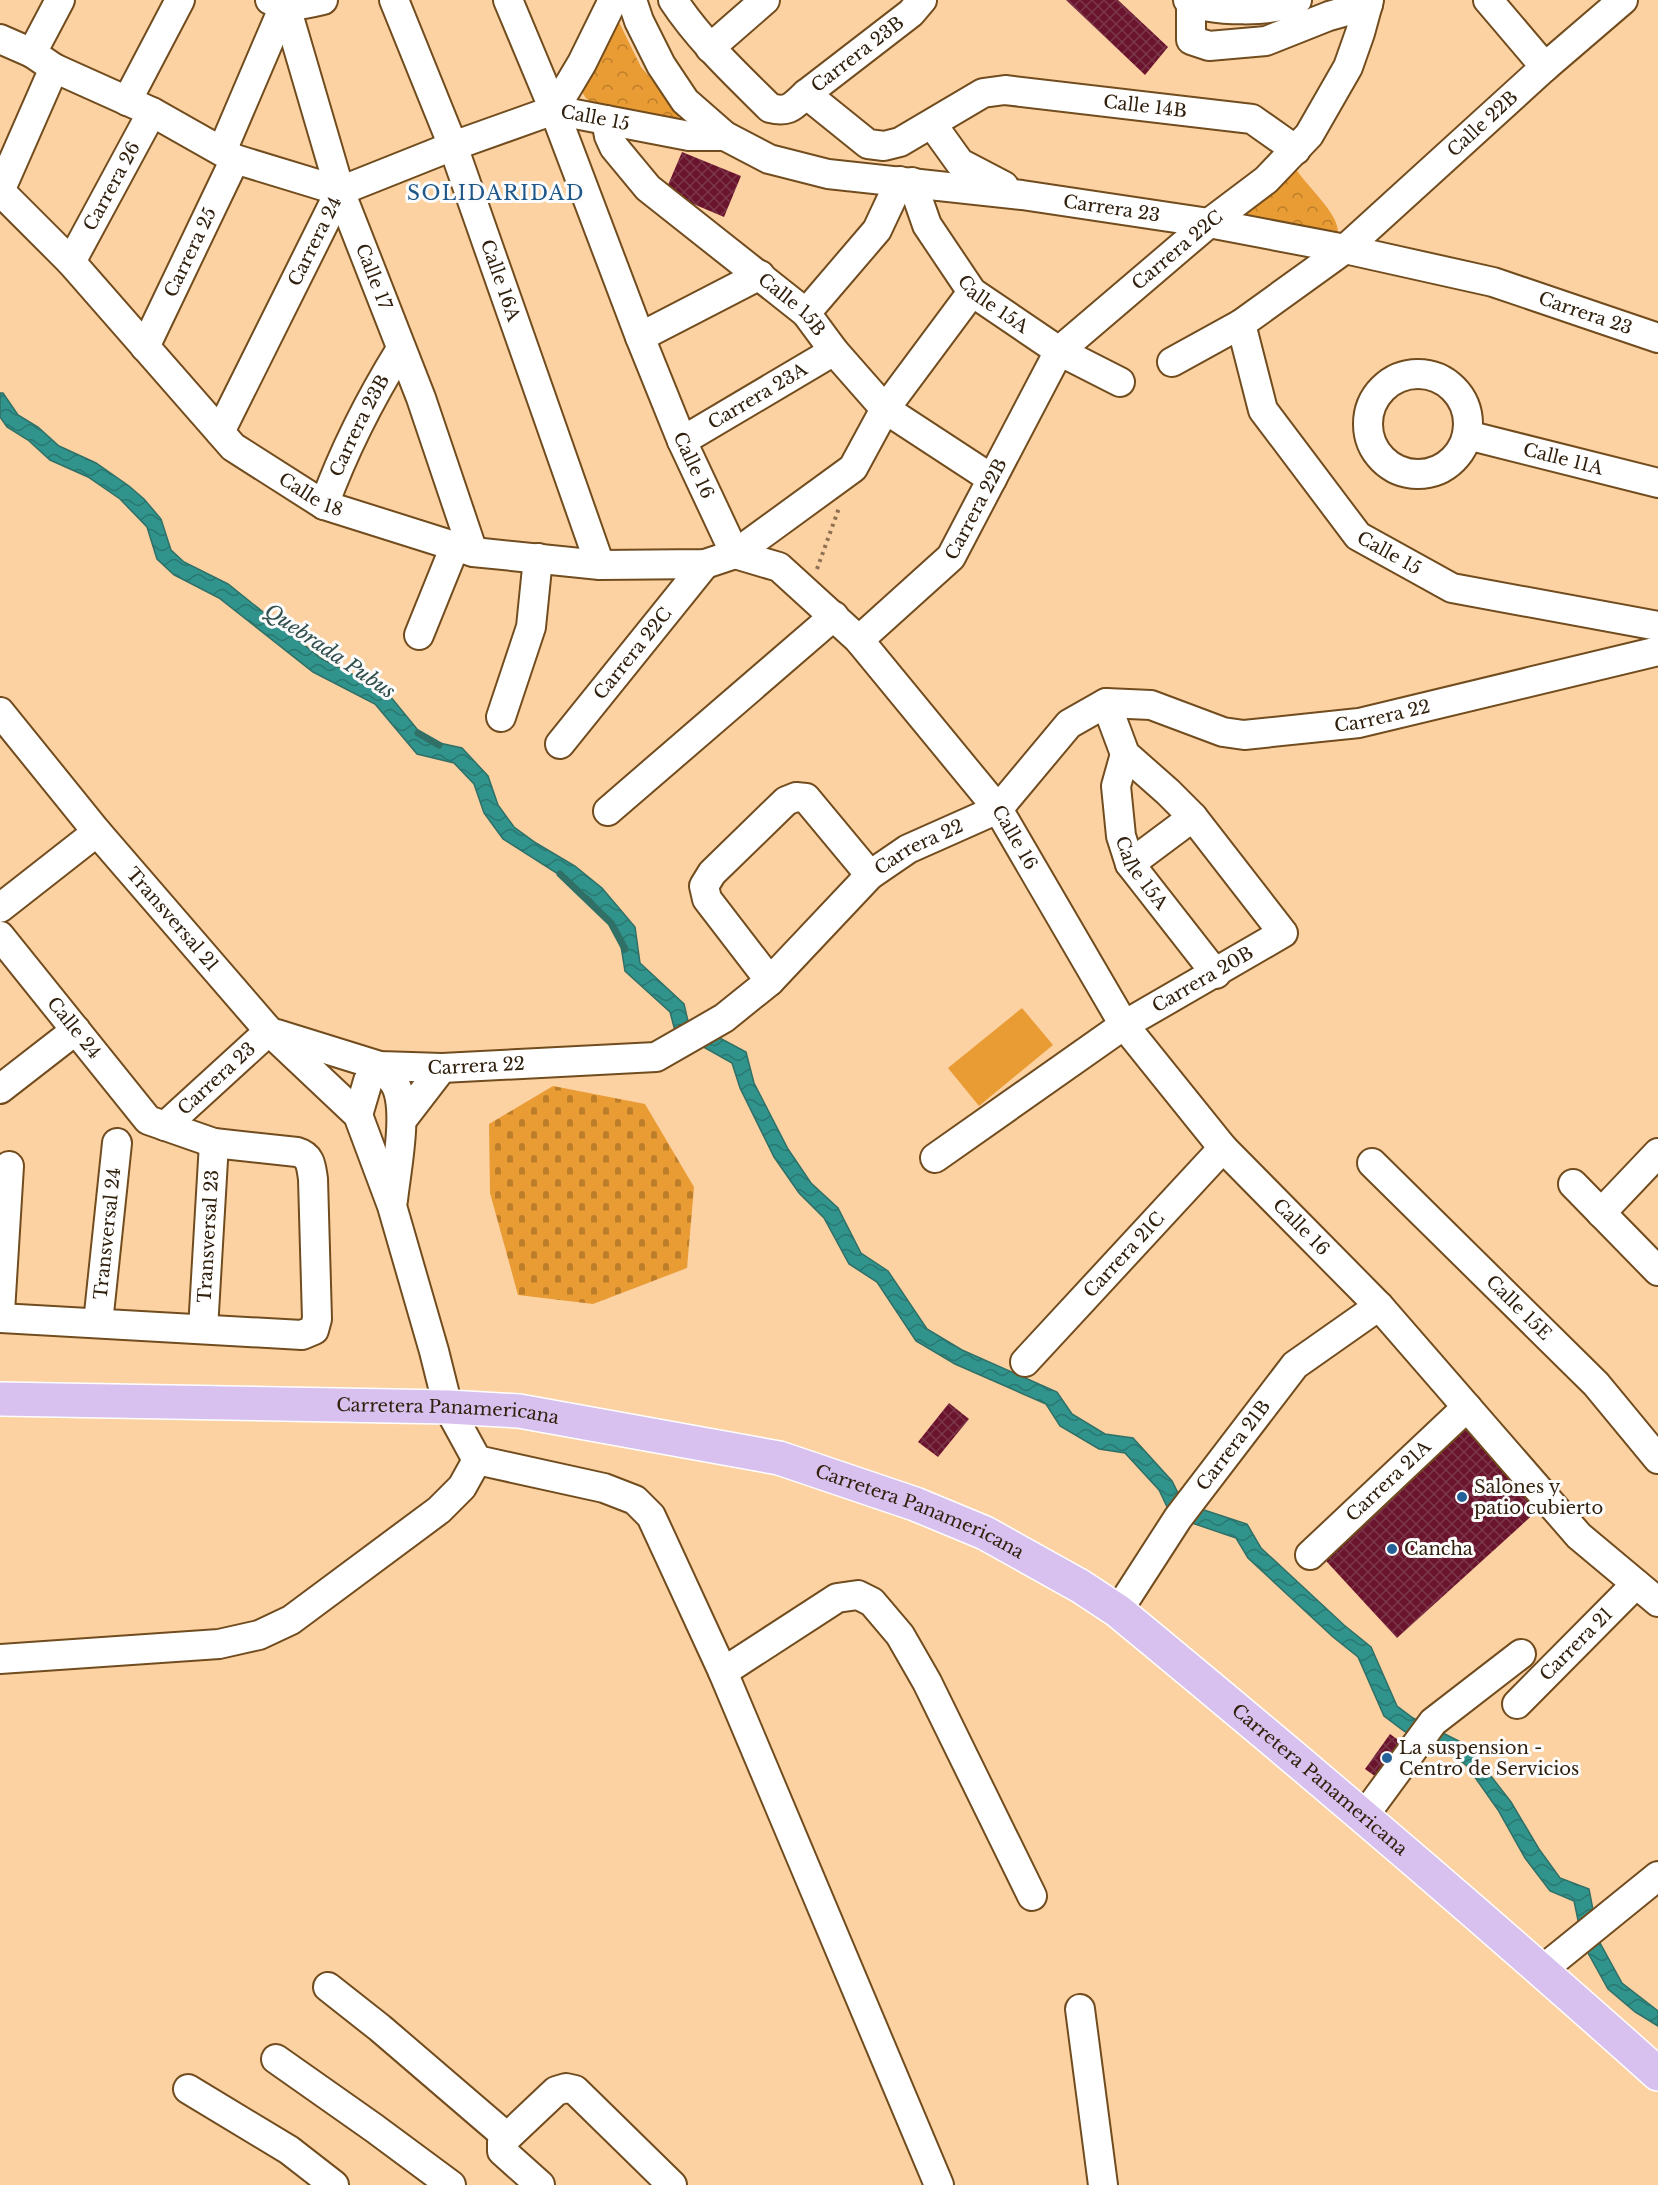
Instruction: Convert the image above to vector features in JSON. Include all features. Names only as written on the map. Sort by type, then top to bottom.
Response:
[{"type":"highway","name":"Carretera Panamericana","points":[[0,1399],[448,1407],[519,1411],[779,1458],[915,1504],[985,1533],[1080,1586],[1118,1611],[1364,1816],[1658,2074]]},
{"type":"street","points":[[0,191],[43,61],[60,0]]},
{"type":"street","name":"Carrera 26","points":[[71,262],[140,107],[180,0]]},
{"type":"street","points":[[279,2],[300,6],[323,0]]},
{"type":"street","name":"Calle 16A","points":[[394,0],[453,146],[600,565]]},
{"type":"street","name":"Calle 16","points":[[508,0],[554,110],[682,441],[735,554],[779,567],[859,640],[998,809],[1124,1025],[1222,1148],[1379,1306],[1579,1536],[1658,1602]]},
{"type":"street","name":"Calle 15","points":[[613,0],[582,63],[554,110],[689,136],[725,136]]},
{"type":"street","name":"Carrera 23","points":[[632,0],[639,21],[661,65],[685,101],[725,136],[769,159],[828,174],[1022,195],[1209,223],[1345,249],[1493,282],[1658,339]]},
{"type":"street","points":[[673,0],[710,48],[770,108],[780,111],[798,101],[868,144],[884,146],[900,142],[932,124],[960,163],[1022,195]]},
{"type":"street","points":[[710,48],[765,0]]},
{"type":"street","name":"Carrera 23B","points":[[798,101],[911,13],[922,0]]},
{"type":"street","points":[[1297,0],[1274,8],[1216,8],[1189,1],[1191,40],[1209,46],[1266,41],[1369,2]]},
{"type":"street","points":[[1488,0],[1545,66]]},
{"type":"street","name":"Calle 22B","points":[[1345,249],[1545,66],[1623,0]]},
{"type":"street","name":"Carrera 25","points":[[145,347],[229,155],[279,2]]},
{"type":"street","name":"Calle 17","points":[[279,2],[340,191],[421,398],[464,549]]},
{"type":"street","points":[[1296,150],[1309,135],[1348,67],[1369,2]]},
{"type":"street","points":[[0,39],[140,107],[229,155],[340,191]]},
{"type":"street","name":"Calle 14B","points":[[932,124],[983,93],[1005,90],[1252,119],[1296,150]]},
{"type":"street","name":"Carrera 24","points":[[220,432],[340,191],[453,146],[554,110]]},
{"type":"street","name":"Calle 15B","points":[[606,120],[614,147],[648,188],[806,313],[834,351],[885,409],[992,478]]},
{"type":"street","name":"Carrera 22C","points":[[1059,351],[1209,223],[1266,180],[1296,150]]},
{"type":"street","points":[[806,313],[878,230],[906,181]]},
{"type":"street","name":"Calle 15A","points":[[906,181],[927,225],[972,292],[1059,351],[1120,382]]},
{"type":"street","name":"Calle 18","points":[[0,191],[71,262],[233,447],[324,505],[464,549],[538,558],[600,565],[705,564],[735,554]]},
{"type":"street","points":[[1172,362],[1241,324],[1345,249]]},
{"type":"street","points":[[640,337],[760,275]]},
{"type":"street","points":[[735,554],[853,468],[885,409],[972,292]]},
{"type":"street","name":"Calle 15","points":[[1241,324],[1263,410],[1358,536],[1452,588],[1658,626]]},
{"type":"street","name":"Carrera 23B","points":[[324,505],[340,462],[376,390],[400,349]]},
{"type":"street","name":"Carrera 23A","points":[[682,441],[834,351]]},
{"type":"street","name":"Carrera 22B","points":[[859,640],[951,557],[1059,351]]},
{"type":"street","name":"Calle 11A","points":[[1467,435],[1658,483]]},
{"type":"street","points":[[419,635],[464,549]]},
{"type":"street","points":[[501,717],[531,627],[538,558]]},
{"type":"street","name":"Carrera 22C","points":[[560,744],[705,564]]},
{"type":"street","points":[[608,811],[834,616]]},
{"type":"street","name":"Carrera 22","points":[[269,1032],[380,1066],[442,1068],[656,1057],[724,1018],[770,981],[870,875],[908,849],[998,809],[1069,724],[1106,703],[1151,705],[1223,732],[1244,735],[1359,723],[1658,651]]},
{"type":"street","points":[[1106,703],[1125,754],[1193,817],[1131,864]]},
{"type":"street","name":"Transversal 21","points":[[0,712],[97,832],[269,1032],[357,1115],[392,1206],[448,1407],[477,1460]]},
{"type":"street","name":"Calle 15A","points":[[1125,754],[1116,786],[1121,836],[1131,864],[1216,974]]},
{"type":"street","points":[[770,981],[707,899],[704,886],[712,873],[786,801],[796,796],[806,798],[870,875]]},
{"type":"street","name":"Carrera 20B","points":[[935,1158],[1124,1025],[1216,974],[1283,933],[1193,817]]},
{"type":"street","points":[[0,908],[97,832]]},
{"type":"street","name":"Calle 24","points":[[0,936],[76,1030],[156,1123]]},
{"type":"street","points":[[0,1089],[76,1030]]},
{"type":"street","name":"Carrera 23","points":[[156,1123],[269,1032]]},
{"type":"street","points":[[357,1115],[368,1081],[380,1066]]},
{"type":"street","name":"Transversal 21","points":[[380,1066],[395,1084],[402,1120],[392,1206]]},
{"type":"street","points":[[402,1120],[442,1068]]},
{"type":"street","points":[[0,1318],[302,1335],[314,1330],[317,1319],[313,1179],[310,1161],[306,1154],[214,1143],[156,1123]]},
{"type":"street","name":"Transversal 24","points":[[98,1323],[117,1143]]},
{"type":"street","name":"Transversal 23","points":[[203,1329],[214,1143]]},
{"type":"street","name":"Carrera 21C","points":[[1025,1362],[1222,1148]]},
{"type":"street","points":[[1601,1214],[1658,1153]]},
{"type":"street","name":"Calle 15E","points":[[1372,1163],[1596,1384],[1658,1459]]},
{"type":"street","points":[[0,1312],[9,1166]]},
{"type":"street","points":[[1573,1184],[1658,1271]]},
{"type":"street","name":"Carrera 21B","points":[[1118,1611],[1178,1518],[1295,1365],[1379,1306]]},
{"type":"street","name":"Carrera 21A","points":[[1310,1555],[1467,1407]]},
{"type":"street","points":[[0,1659],[219,1644],[259,1635],[291,1620],[439,1510],[462,1486],[477,1460],[604,1488],[635,1500],[651,1516],[723,1672],[939,2185]]},
{"type":"street","name":"Carrera 21","points":[[1517,1704],[1636,1584]]},
{"type":"street","points":[[723,1672],[837,1598],[858,1595],[872,1602],[900,1635],[927,1682],[1032,1896]]},
{"type":"street","points":[[1364,1816],[1425,1732],[1521,1654]]},
{"type":"street","points":[[1542,1970],[1658,1876]]},
{"type":"street","points":[[328,1987],[380,2028],[507,2137]]},
{"type":"street","points":[[1080,2009],[1104,2185]]},
{"type":"street","points":[[276,2059],[450,2185]]},
{"type":"street","points":[[540,2185],[502,2151],[502,2142],[556,2091],[566,2088],[575,2090],[672,2185]]},
{"type":"street","points":[[188,2089],[289,2151],[334,2185]]},
{"type":"path","points":[[809,592],[853,468]]},
{"type":"green space","points":[[617,18],[641,67],[681,113],[676,121],[598,105],[589,100],[582,91]]},
{"type":"green space","points":[[1294,166],[1333,216],[1338,232],[1332,236],[1231,213]]},
{"type":"green space","points":[[1022,1008],[1053,1045],[979,1106],[948,1068]]},
{"type":"green space","points":[[553,1086],[645,1104],[694,1187],[687,1268],[593,1304],[518,1295],[490,1193],[489,1124]]},
{"type":"water","points":[[0,393],[3,393],[18,415],[38,427],[59,446],[96,463],[144,499],[161,519],[171,550],[184,562],[228,584],[322,659],[386,691],[426,740],[462,748],[488,776],[498,805],[514,827],[575,866],[602,888],[635,927],[640,963],[684,1004],[688,1021],[746,1052],[754,1083],[788,1149],[811,1183],[838,1208],[861,1253],[888,1271],[927,1329],[962,1350],[1057,1392],[1072,1414],[1105,1434],[1133,1438],[1172,1481],[1181,1499],[1198,1508],[1247,1524],[1261,1548],[1371,1647],[1397,1706],[1413,1718],[1461,1742],[1511,1802],[1539,1849],[1560,1878],[1589,1889],[1599,1941],[1622,1983],[1658,2011],[1658,2026],[1635,2012],[1608,1989],[1583,1944],[1574,1901],[1550,1891],[1525,1858],[1498,1810],[1467,1766],[1449,1752],[1404,1731],[1384,1716],[1358,1657],[1333,1637],[1248,1558],[1236,1538],[1192,1523],[1169,1511],[1159,1490],[1125,1453],[1099,1449],[1060,1426],[1046,1404],[955,1364],[916,1341],[877,1282],[849,1264],[824,1218],[799,1193],[774,1157],[740,1088],[732,1063],[675,1031],[670,1012],[625,971],[619,934],[591,899],[566,879],[503,839],[484,813],[474,784],[454,763],[417,754],[375,704],[313,672],[219,598],[174,575],[157,559],[147,527],[120,499],[88,477],[50,460],[28,440],[7,427],[0,417]]},
{"type":"building","points":[[1066,0],[1118,0],[1168,47],[1145,75]]},
{"type":"building","points":[[682,152],[741,176],[724,217],[665,192]]},
{"type":"building","points":[[949,1403],[969,1419],[938,1457],[918,1442]]},
{"type":"building","points":[[1466,1414],[1547,1502],[1397,1638],[1316,1550]]},
{"type":"building","name":"La suspension - Centro de Servicios","points":[[1390,1734],[1408,1747],[1383,1782],[1365,1769]]},
{"type":"waterway","name":"Quebrada Pubus","points":[[418,733],[439,745]]},
{"type":"waterway","name":"Quebrada Pubus","points":[[560,874],[611,923],[625,949]]},
{"type":"place","name":"Salones y patio cubierto","points":[[1462,1497]]},
{"type":"place","name":"Cancha","points":[[1392,1549]]},
{"type":"place","name":"La suspension - Centro de Servicios","points":[[1387,1758]]},
{"type":"district","name":"SOLIDARIDAD","points":[[496,193]]}]
